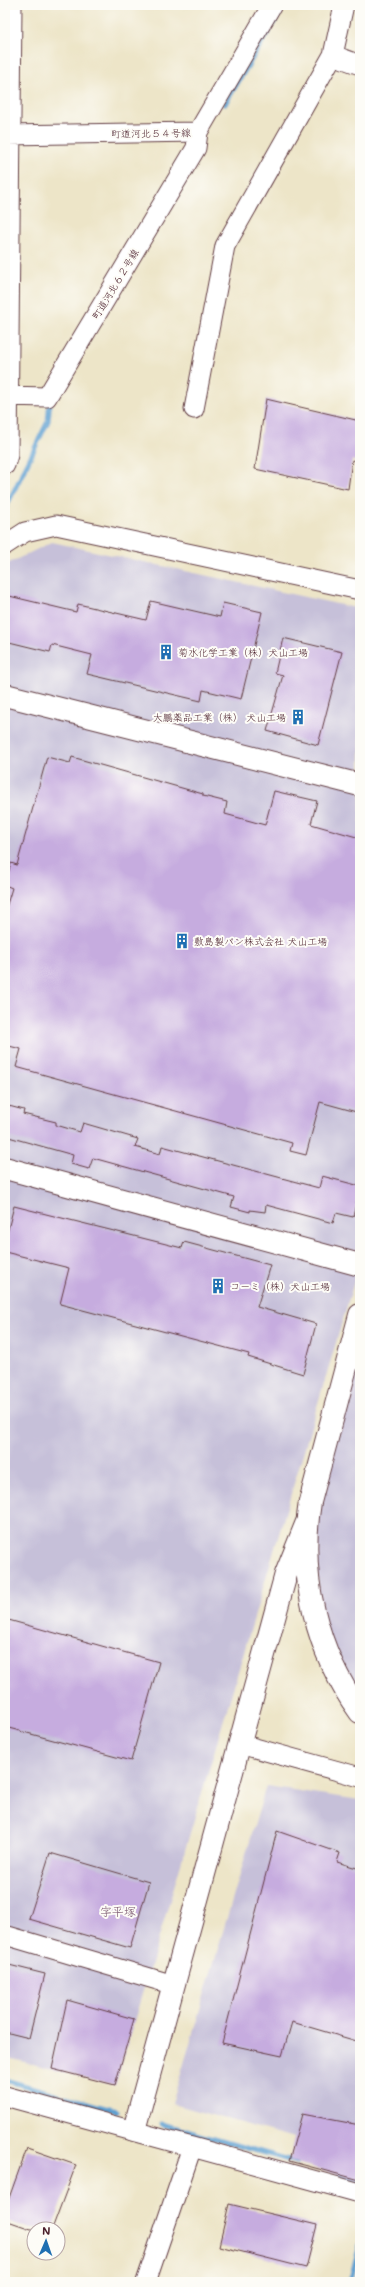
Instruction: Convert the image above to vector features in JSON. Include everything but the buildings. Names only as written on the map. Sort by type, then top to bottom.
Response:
[{"type":"street","points":[[5,465],[8,455],[8,135],[12,5]]},
{"type":"street","name":"町道河北５４号線","points":[[8,135],[198,132],[272,5]]},
{"type":"street","points":[[194,409],[225,246],[333,55],[344,5]]},
{"type":"street","points":[[333,55],[360,65]]},
{"type":"street","name":"町道河北６２号線","points":[[7,403],[47,397],[196,148],[198,132]]},
{"type":"street","points":[[5,545],[25,532],[56,525],[359,587]]},
{"type":"street","points":[[5,695],[360,785]]},
{"type":"street","points":[[5,1168],[360,1265]]},
{"type":"street","points":[[134,2130],[286,1574],[307,1522],[315,1482],[360,1315]]},
{"type":"street","points":[[307,1522],[307,1570],[313,1612],[332,1665],[360,1712]]},
{"type":"street","points":[[240,1744],[360,1776]]},
{"type":"street","points":[[5,1935],[174,1984]]},
{"type":"street","points":[[5,2096],[134,2130],[360,2193]]},
{"type":"street","points":[[146,2282],[192,2147]]},
{"type":"shaded area","points":[[52,542],[360,609],[360,1262],[115,2085],[5,2057],[5,565]]},
{"type":"shaded area","points":[[360,1315],[360,1712],[319,1631],[315,1483]]},
{"type":"shaded area","points":[[266,1786],[360,1800],[360,2156],[172,2104]]},
{"type":"waterway","points":[[225,104],[284,5]]},
{"type":"waterway","points":[[5,509],[48,421],[50,400]]},
{"type":"waterway","points":[[5,2080],[116,2111]]},
{"type":"waterway","points":[[162,2124],[296,2162]]},
{"type":"waterway","points":[[340,2175],[360,2180]]},
{"type":"waterway","points":[[350,2282],[360,2245]]},
{"type":"place","name":"菊水化学工業（株）犬山工場","points":[[166,652]]},
{"type":"place","name":"大鵬薬品工業（株） 犬山工場","points":[[298,717]]},
{"type":"place","name":"敷島製パン株式会社 犬山工場","points":[[182,941]]},
{"type":"place","name":"コーミ（株）犬山工場","points":[[218,1286]]},
{"type":"district","name":"字平塚","points":[[118,1911]]}]
